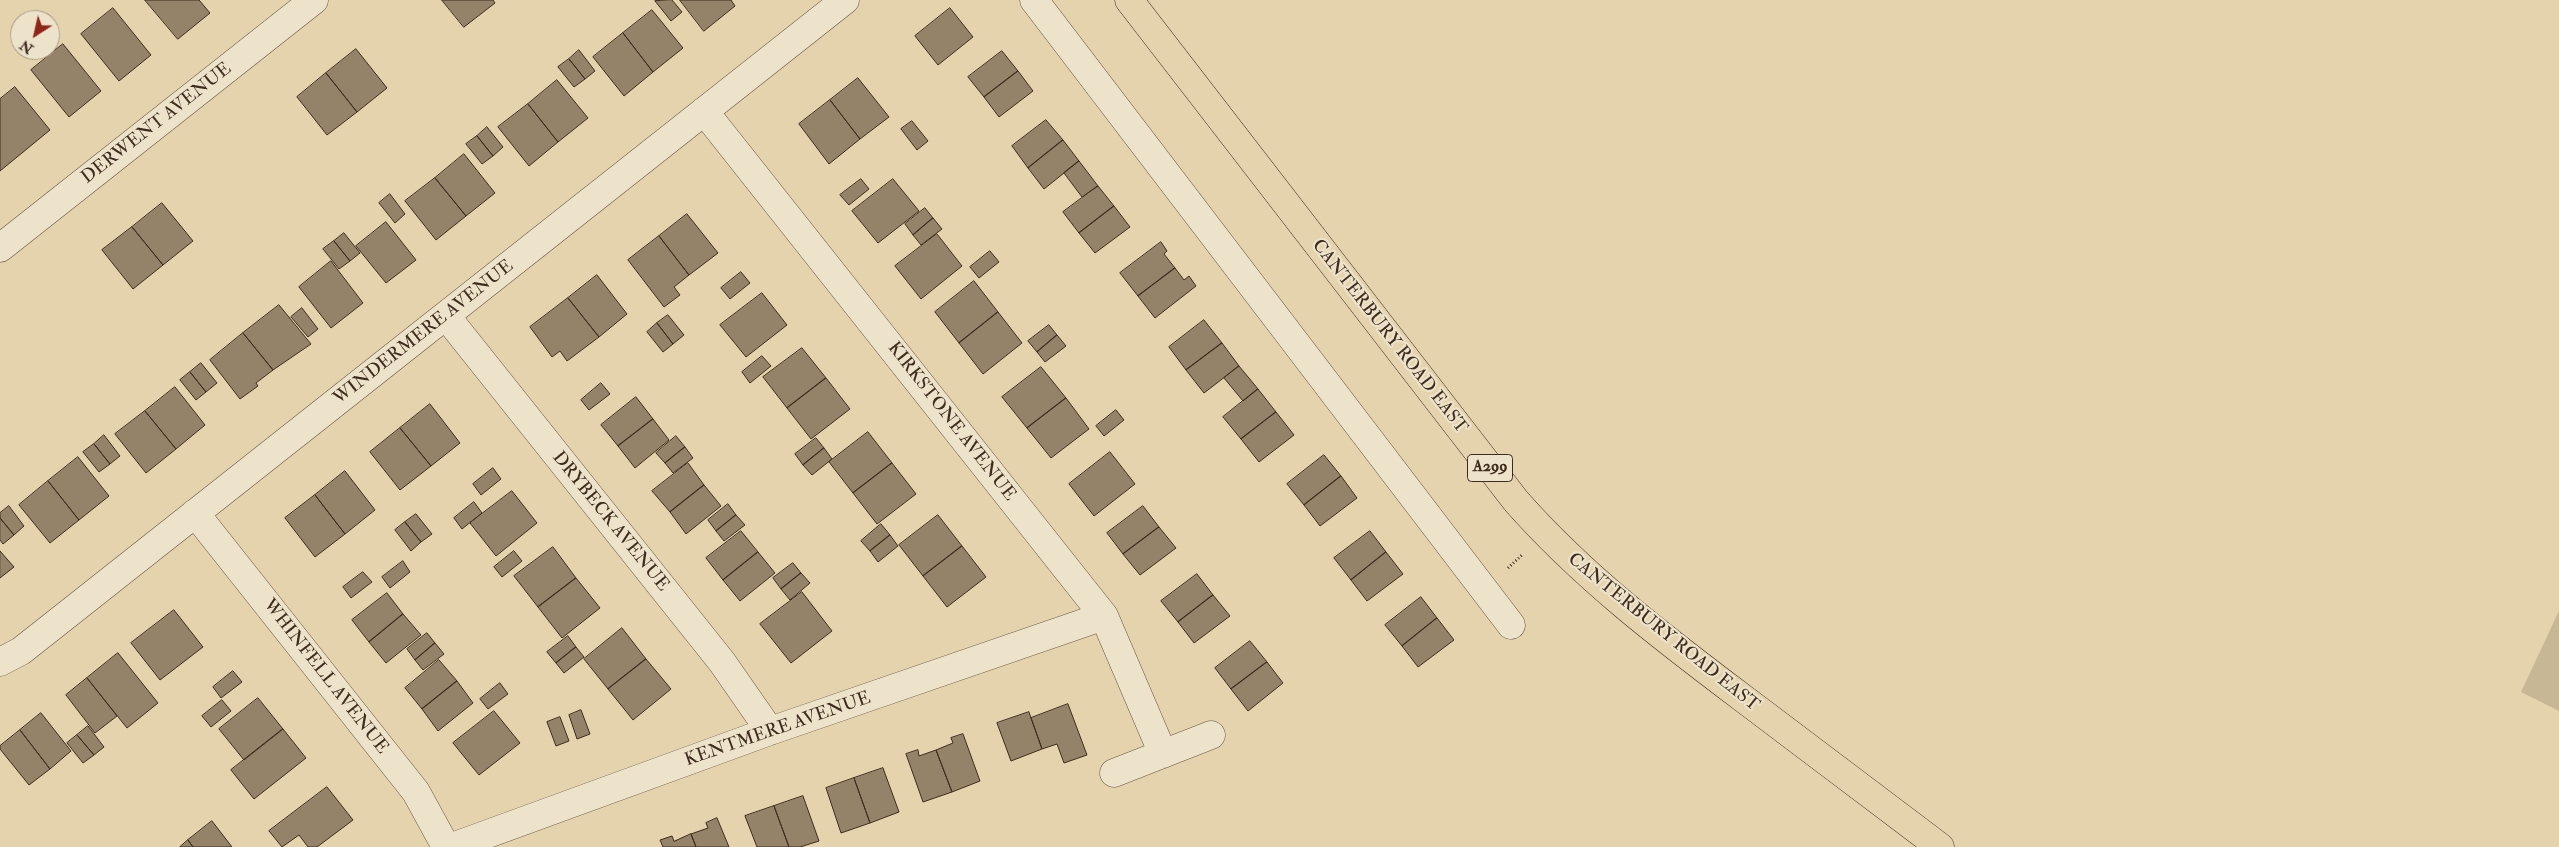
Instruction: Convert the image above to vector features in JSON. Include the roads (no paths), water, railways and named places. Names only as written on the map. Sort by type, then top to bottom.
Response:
[{"type":"highway","name":"CANTERBURY ROAD EAST","points":[[1129,0],[1516,501],[1545,534],[1600,586],[1694,662],[1940,847]]},
{"type":"street","name":"DERWENT AVENUE","points":[[0,248],[314,0]]},
{"type":"street","name":"WINDERMERE AVENUE","points":[[0,662],[21,651],[845,0]]},
{"type":"street","points":[[1034,0],[1511,626]]},
{"type":"street","name":"KIRKSTONE AVENUE","points":[[704,111],[1104,616],[1163,754]]},
{"type":"street","name":"DRYBECK AVENUE","points":[[446,316],[722,662],[770,731]]},
{"type":"street","name":"WHINFELL AVENUE","points":[[195,513],[416,792],[446,847]]},
{"type":"street","name":"KENTMERE AVENUE","points":[[452,847],[770,731],[1104,616]]},
{"type":"street","points":[[1114,773],[1211,735]]}]
